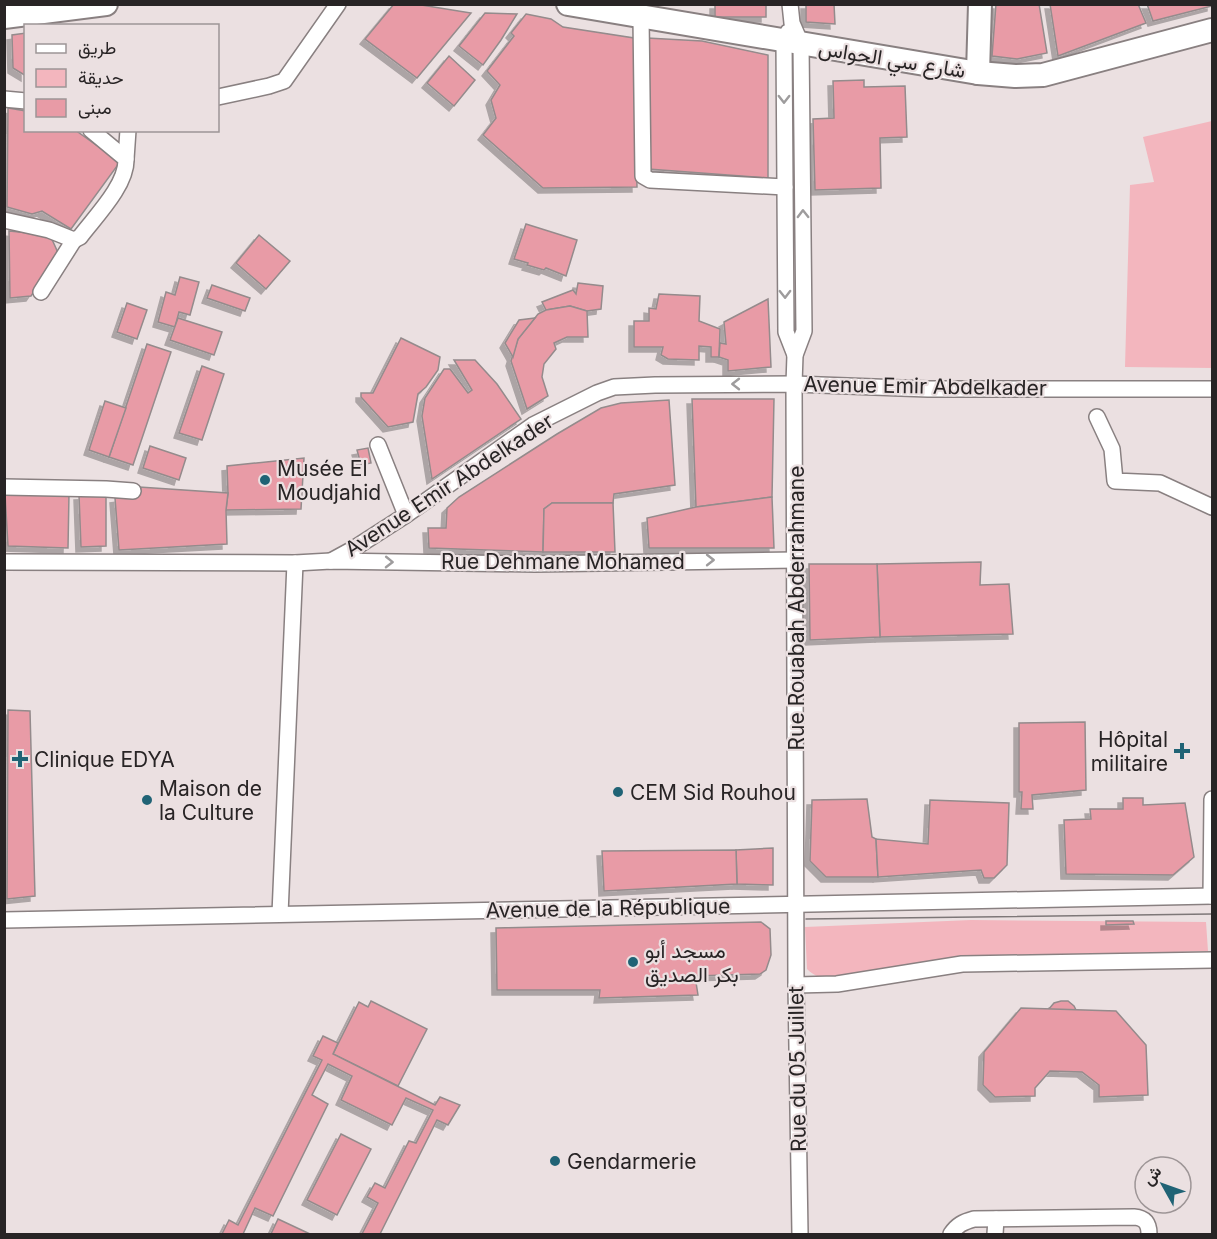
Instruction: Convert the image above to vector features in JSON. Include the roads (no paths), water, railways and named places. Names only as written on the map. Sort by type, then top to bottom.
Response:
[{"type":"street","points":[[4,17],[106,4]]},
{"type":"street","points":[[219,97],[284,81],[338,4]]},
{"type":"street","name":"شارع سي الحواس","points":[[568,4],[792,36],[978,73],[1015,76],[1043,75],[1212,30]]},
{"type":"street","points":[[790,4],[804,331],[795,355]]},
{"type":"street","points":[[978,73],[980,4]]},
{"type":"street","points":[[641,16],[643,176],[650,180],[785,187]]},
{"type":"street","points":[[792,36],[785,187],[786,332],[795,355]]},
{"type":"street","points":[[4,99],[24,101]]},
{"type":"street","points":[[93,132],[126,159]]},
{"type":"street","points":[[41,292],[74,240],[80,237],[118,186],[126,171],[128,132]]},
{"type":"street","points":[[4,220],[49,230],[74,240]]},
{"type":"street","name":"Rue Rouabah Abderrahmane","points":[[795,355],[796,904]]},
{"type":"street","name":"Avenue Emir Abdelkader","points":[[4,562],[295,563],[331,561],[406,515],[533,425],[614,387],[794,384],[928,389],[1212,388]]},
{"type":"street","points":[[1097,417],[1112,449],[1115,481],[1160,483],[1212,507]]},
{"type":"street","points":[[378,445],[406,515]]},
{"type":"street","points":[[4,487],[133,491]]},
{"type":"street","name":"Rue Dehmane Mohamed","points":[[331,561],[535,564],[796,560]]},
{"type":"street","points":[[280,914],[295,563]]},
{"type":"street","points":[[1212,799],[1212,896]]},
{"type":"street","name":"Avenue de la République","points":[[4,920],[1212,896]]},
{"type":"street","name":"Rue du 05 Juillet","points":[[796,904],[800,1234]]},
{"type":"street","points":[[796,985],[837,984],[962,964],[1212,960]]},
{"type":"street","points":[[951,1234],[963,1222],[974,1219],[996,1227],[1134,1217],[1144,1219],[1149,1234]]},
{"type":"tram line","points":[[806,919],[1212,914]]},
{"type":"place","name":"Musée El Moudjahid","points":[[265,480]]},
{"type":"place","name":"Hôpital militaire","points":[[1182,751]]},
{"type":"place","name":"Clinique EDYA","points":[[20,759]]},
{"type":"place","name":"CEM Sid Rouhou","points":[[618,792]]},
{"type":"place","name":"Maison de la Culture","points":[[147,800]]},
{"type":"place","name":"مسجد أبو بكر الصديق","points":[[633,962]]},
{"type":"place","name":"Gendarmerie","points":[[555,1161]]}]
